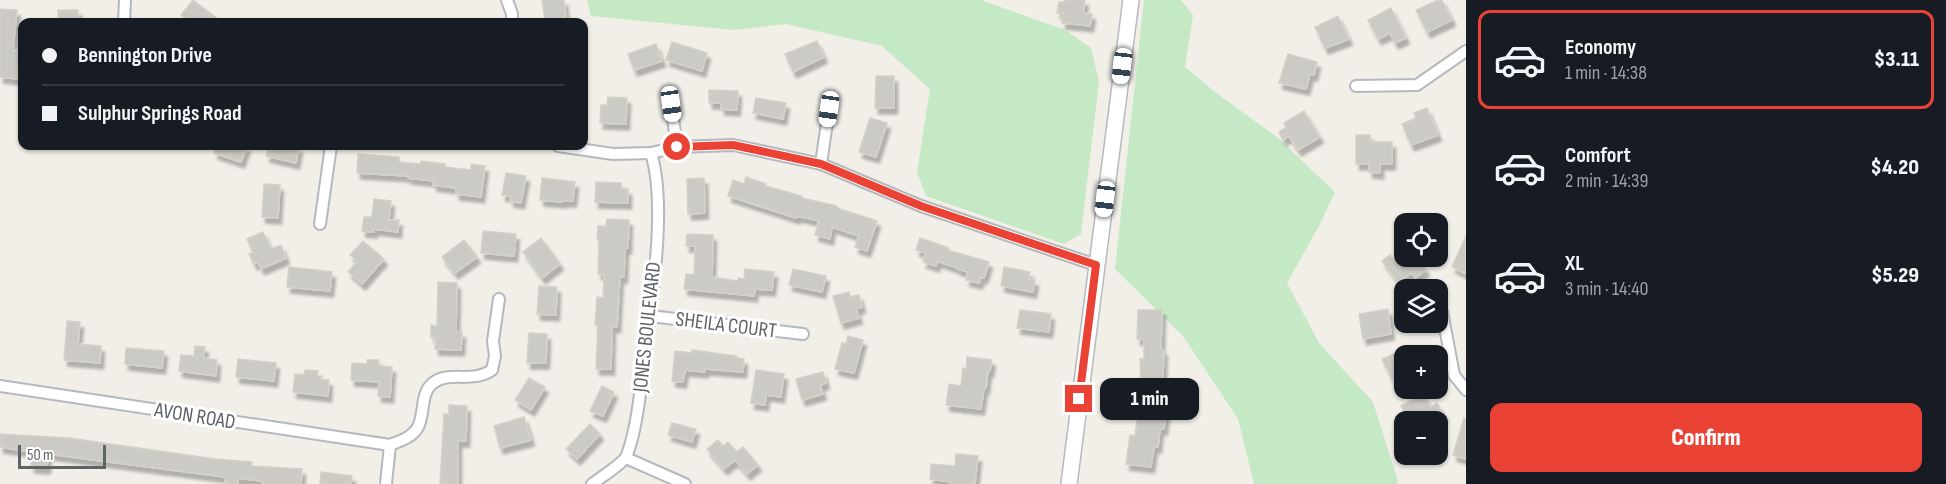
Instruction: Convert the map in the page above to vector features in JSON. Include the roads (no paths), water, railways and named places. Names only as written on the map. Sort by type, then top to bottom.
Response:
[{"type":"street","points":[[124,18],[125,0]]},
{"type":"street","points":[[507,0],[512,18]]},
{"type":"street","points":[[1069,484],[1131,0]]},
{"type":"street","points":[[1356,86],[1417,85],[1466,51]]},
{"type":"street","points":[[671,104],[677,147]]},
{"type":"street","points":[[821,164],[829,109]]},
{"type":"street","points":[[586,150],[613,154],[651,153],[677,147],[733,145],[821,164],[921,206],[1096,265]]},
{"type":"street","points":[[320,224],[330,150]]},
{"type":"street","name":"JONES BOULEVARD","points":[[626,458],[639,400],[650,316],[657,225],[655,167],[651,153]]},
{"type":"street","points":[[386,484],[390,445],[406,438],[417,429],[426,394],[432,383],[452,377],[482,377],[492,370],[499,299]]},
{"type":"street","name":"SHEILA COURT","points":[[650,316],[803,334]]},
{"type":"street","points":[[1446,333],[1454,375],[1466,390]]},
{"type":"street","name":"AVON ROAD","points":[[0,386],[390,445]]},
{"type":"street","points":[[592,484],[626,458],[685,484]]}]
